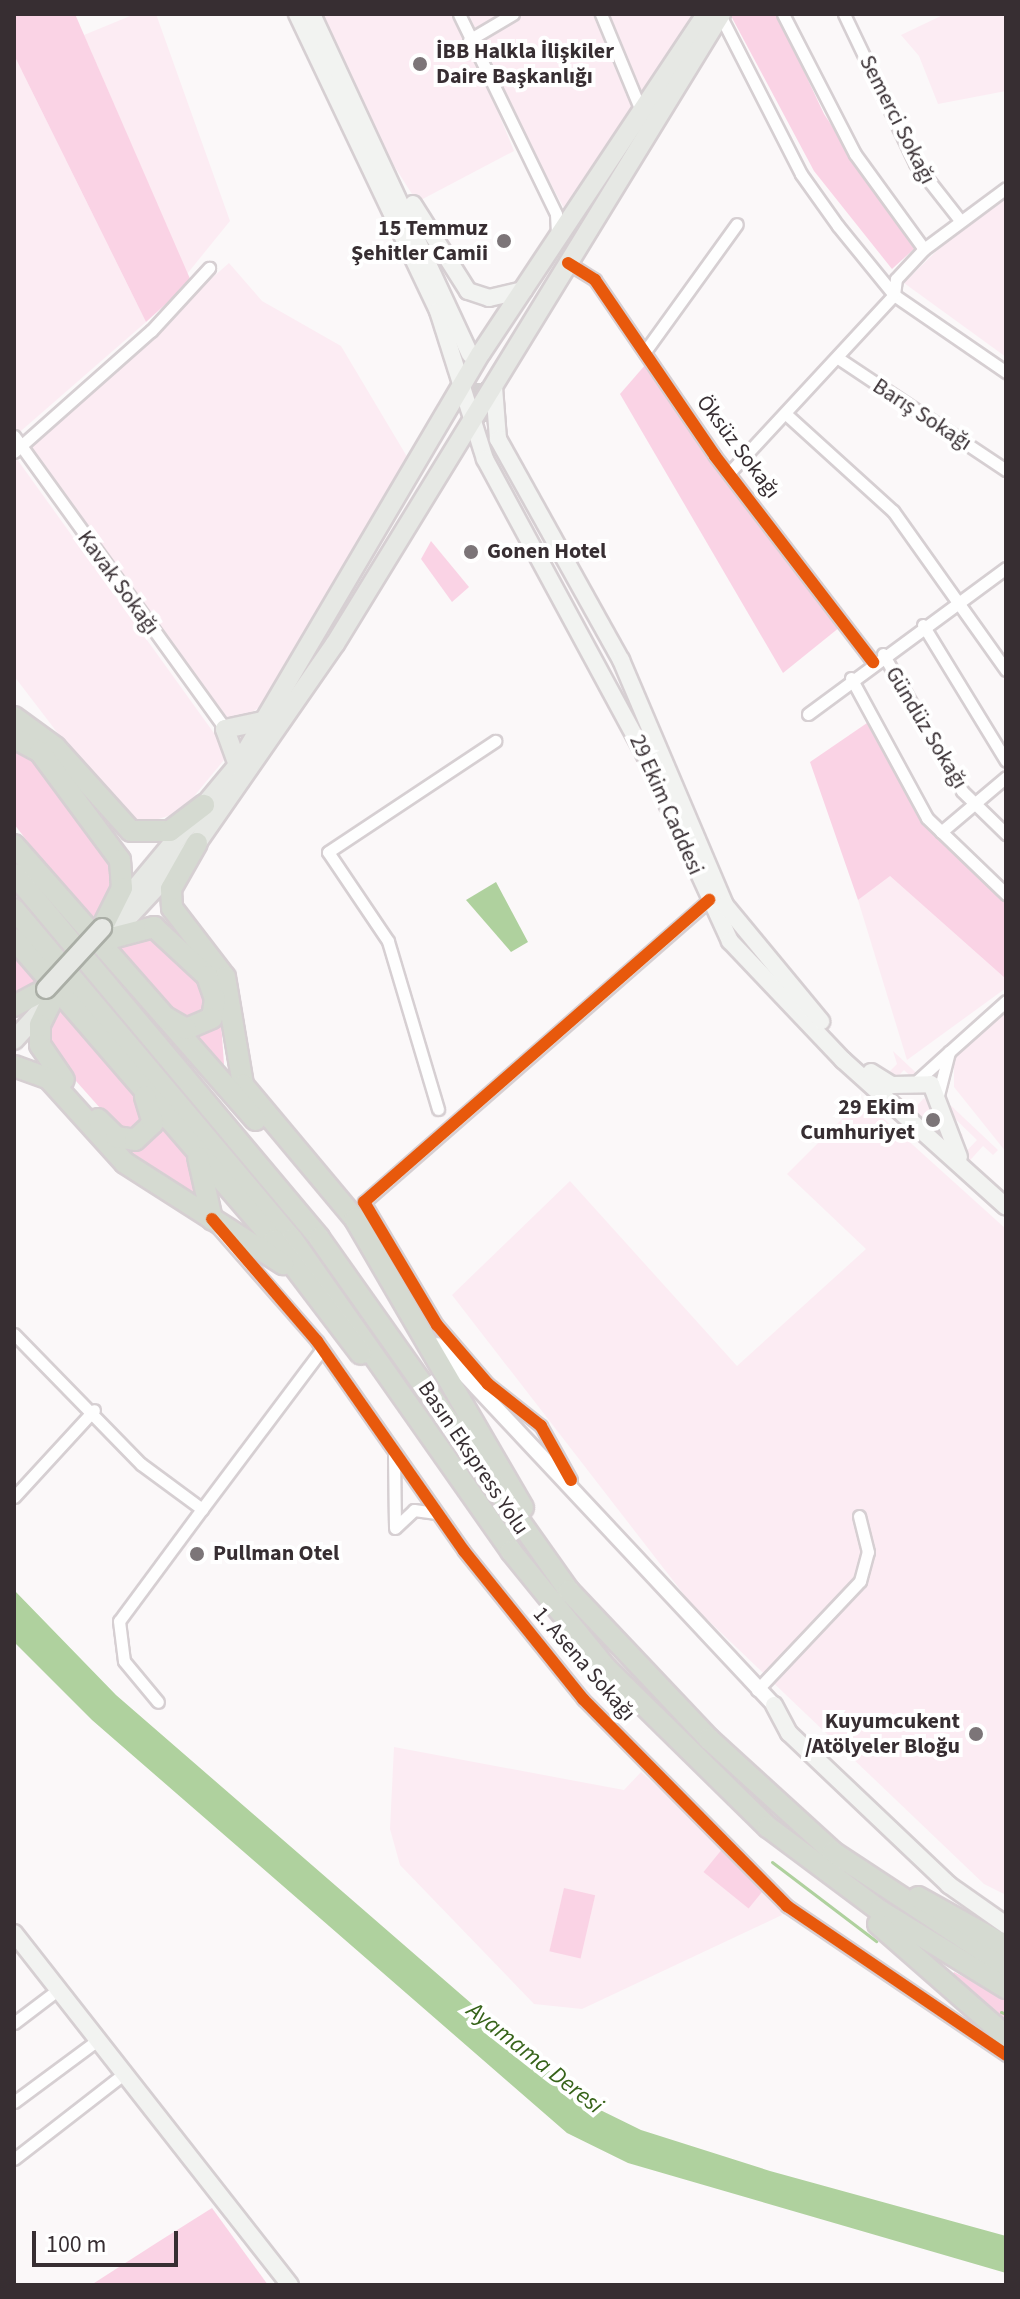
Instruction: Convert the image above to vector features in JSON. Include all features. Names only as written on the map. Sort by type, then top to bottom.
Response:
[{"type":"highway","points":[[14,717],[55,747],[131,831],[170,831],[204,805]]},
{"type":"highway","points":[[14,738],[40,752],[120,860],[122,888],[105,933]]},
{"type":"highway","points":[[197,843],[171,889],[172,908],[225,977],[243,1085],[355,1219],[594,1617]]},
{"type":"highway","points":[[15,845],[134,990],[231,1097],[316,1172]]},
{"type":"highway","name":"Basın Ekspress Yolu","points":[[14,874],[319,1238],[519,1525],[594,1617],[719,1748],[873,1882],[1006,1966]]},
{"type":"highway","name":"Basın Ekspress Yolu","points":[[14,909],[319,1274],[511,1551],[607,1669],[768,1827],[879,1910],[1006,1988]]},
{"type":"highway","points":[[105,933],[144,925],[166,934],[207,976],[216,1010],[205,1024],[186,1029],[134,990]]},
{"type":"highway","points":[[14,939],[194,1148],[325,1308],[511,1551]]},
{"type":"highway","points":[[14,1006],[50,994]]},
{"type":"highway","points":[[50,994],[40,1025],[44,1054],[124,1140],[144,1135],[153,1123],[134,1079]]},
{"type":"highway","points":[[14,1066],[49,1079],[111,1151],[274,1257],[325,1308]]},
{"type":"highway","points":[[194,1148],[212,1219]]},
{"type":"highway","points":[[768,1827],[789,1855],[1006,2036]]},
{"type":"highway","points":[[811,1829],[1006,1946]]},
{"type":"main road","points":[[297,14],[414,255],[462,385],[472,428],[601,623]]},
{"type":"main road","points":[[312,14],[389,171],[470,354]]},
{"type":"main road","points":[[105,933],[238,765],[462,385],[556,242],[564,216],[716,14]]},
{"type":"main road","points":[[14,1040],[105,933],[197,843],[343,632],[472,428],[716,14]]},
{"type":"main road","points":[[389,171],[468,291],[489,298],[524,290]]},
{"type":"main road","name":"29 Ekim Caddesi","points":[[494,387],[498,439],[601,623],[742,932],[877,1077],[892,1085],[915,1081]]},
{"type":"main road","points":[[343,632],[451,456],[472,428]]},
{"type":"main road","name":"29 Ekim Caddesi","points":[[472,428],[485,459],[643,751],[730,941],[767,981],[1006,1207]]},
{"type":"main road","points":[[451,456],[485,459]]},
{"type":"main road","points":[[238,765],[225,729],[267,720]]},
{"type":"main road","points":[[14,1025],[50,994]]},
{"type":"main road","points":[[938,1098],[928,1116],[907,1114],[900,1095],[915,1081],[938,1098],[966,1170]]},
{"type":"main road","points":[[774,1705],[971,1896],[1006,1916]]},
{"type":"main road","points":[[774,1705],[789,1733],[926,1863],[1006,1925]]},
{"type":"main road","points":[[14,1933],[290,2285]]},
{"type":"street","points":[[459,14],[469,40],[564,216]]},
{"type":"street","points":[[469,40],[513,14]]},
{"type":"street","points":[[601,14],[642,115]]},
{"type":"street","points":[[716,14],[812,193],[894,295],[1006,372]]},
{"type":"street","points":[[783,14],[855,154],[924,249]]},
{"type":"street","name":"Semerci Sokağı","points":[[844,14],[915,163],[959,219]]},
{"type":"street","points":[[729,473],[787,415],[894,295],[896,279],[924,249],[959,219],[1006,188]]},
{"type":"street","points":[[646,350],[737,224]]},
{"type":"street","name":"Öksüz Sokağı","points":[[568,263],[595,280],[729,473],[878,658]]},
{"type":"street","points":[[17,450],[151,331],[209,268]]},
{"type":"street","name":"Barış Sokağı","points":[[838,358],[1006,470]]},
{"type":"street","points":[[787,415],[893,511],[1006,670]]},
{"type":"street","name":"Kavak Sokağı","points":[[14,436],[17,450],[225,729]]},
{"type":"street","points":[[808,714],[878,658],[1002,571],[1006,586]]},
{"type":"street","points":[[923,625],[1005,756]]},
{"type":"street","name":"Gündüz Sokağı","points":[[878,658],[974,804],[1006,834]]},
{"type":"street","points":[[851,678],[941,832],[1006,894]]},
{"type":"street","points":[[438,1109],[388,941],[328,852],[495,741]]},
{"type":"street","points":[[941,832],[1006,777]]},
{"type":"street","points":[[571,1480],[541,1426],[488,1384],[437,1325],[364,1202],[709,900]]},
{"type":"street","points":[[915,1081],[1006,1001]]},
{"type":"street","points":[[938,1098],[949,1052]]},
{"type":"street","name":"1. Asena Sokağı","points":[[212,1219],[322,1349],[441,1518],[583,1699],[787,1906],[1006,2055]]},
{"type":"street","points":[[404,1304],[476,1391],[571,1480],[757,1690],[774,1705]]},
{"type":"street","points":[[14,1334],[94,1410],[141,1464],[202,1509]]},
{"type":"street","points":[[158,1702],[124,1661],[119,1621],[322,1349]]},
{"type":"street","points":[[14,1497],[94,1410]]},
{"type":"street","points":[[391,1447],[399,1477],[395,1528],[421,1508],[441,1518]]},
{"type":"street","points":[[757,1690],[860,1581],[868,1552],[859,1516]]},
{"type":"street","points":[[14,2023],[59,1989]]},
{"type":"street","points":[[14,2102],[99,2039]]},
{"type":"street","points":[[14,2159],[125,2073]]},
{"type":"shaded area","points":[[14,14],[75,14],[191,281],[146,322],[14,55]]},
{"type":"shaded area","points":[[135,14],[156,14],[230,221],[187,274],[84,35]]},
{"type":"shaded area","points":[[323,14],[458,14],[514,151],[417,202],[381,145]]},
{"type":"shaded area","points":[[469,14],[698,14],[566,212],[503,96]]},
{"type":"shaded area","points":[[730,14],[777,14],[824,114],[914,249],[892,269],[814,171]]},
{"type":"shaded area","points":[[945,14],[1006,14],[1006,91],[938,104],[919,56],[901,35]]},
{"type":"shaded area","points":[[14,55],[146,322],[14,437]]},
{"type":"shaded area","points":[[1006,195],[1006,357],[904,283],[981,207]]},
{"type":"shaded area","points":[[229,263],[262,301],[341,346],[409,460],[265,704],[232,724],[25,443]]},
{"type":"shaded area","points":[[646,364],[840,627],[783,673],[620,394]]},
{"type":"shaded area","points":[[14,455],[229,754],[181,812],[139,825],[115,808],[14,676]]},
{"type":"shaded area","points":[[431,541],[469,587],[452,602],[421,559]]},
{"type":"shaded area","points":[[867,723],[931,831],[1006,900],[1006,979],[890,876],[858,900],[810,762]]},
{"type":"shaded area","points":[[14,749],[31,755],[113,864],[115,880],[93,926],[14,824]]},
{"type":"shaded area","points":[[889,875],[1006,979],[1006,988],[907,1060],[858,900]]},
{"type":"shaded area","points":[[496,882],[528,942],[511,952],[466,900]]},
{"type":"shaded area","points":[[158,936],[203,987],[207,1011],[182,1022],[112,949]]},
{"type":"shaded area","points":[[14,950],[42,980],[14,999]]},
{"type":"shaded area","points":[[61,1004],[136,1095],[144,1121],[130,1132],[116,1126],[52,1054],[45,1023]]},
{"type":"shaded area","points":[[1006,1012],[1006,1152],[954,1087],[954,1053]]},
{"type":"shaded area","points":[[221,1022],[224,1064],[221,1067],[195,1039]]},
{"type":"shaded area","points":[[893,1051],[998,1150],[993,1155],[983,1146],[963,1168],[972,1177],[967,1182],[863,1083],[867,1078],[876,1085],[897,1064]],"holes":[[[904,1070],[940,1104],[936,1109],[924,1098],[913,1110],[924,1121],[920,1126],[883,1092]],[[947,1111],[977,1140],[956,1162],[926,1134],[932,1128],[951,1147],[963,1135],[943,1116]]]},
{"type":"shaded area","points":[[862,1099],[1006,1229],[1006,1895],[984,1884],[692,1605],[452,1295],[570,1181],[737,1366],[866,1249],[787,1174]]},
{"type":"shaded area","points":[[165,1130],[197,1167],[204,1205],[128,1154]]},
{"type":"shaded area","points":[[14,1590],[116,1695],[586,2103],[641,2130],[770,2171],[1006,2236],[1006,2273],[628,2163],[567,2133],[92,1720],[14,1642]]},
{"type":"shaded area","points":[[394,1747],[624,1790],[641,1772],[768,1884],[782,1915],[582,2009],[534,2004],[400,1865],[390,1829]]},
{"type":"shaded area","points":[[723,1848],[768,1885],[749,1909],[703,1872]]},
{"type":"shaded area","points":[[564,1888],[595,1895],[581,1959],[549,1951]]},
{"type":"shaded area","points":[[954,1972],[1006,1998],[1006,2025],[952,1975]]},
{"type":"shaded area","points":[[212,2208],[268,2285],[91,2285],[158,2242]]},
{"type":"waterway","points":[[772,1862],[876,1941]]},
{"type":"waterway","points":[[1001,2012],[1006,2014]]},
{"type":"tunnel","points":[[471,360],[485,433]]},
{"type":"cycle path","points":[[568,263],[595,280],[715,456],[873,662]]},
{"type":"cycle path","points":[[571,1480],[541,1426],[488,1384],[437,1325],[364,1202],[709,900]]},
{"type":"cycle path","points":[[212,1219],[317,1341],[464,1551],[583,1699],[787,1906],[1006,2055]]},
{"type":"place","name":"İBB Halkla İlişkiler Daire Başkanlığı","points":[[420,64]]},
{"type":"place","name":"15 Temmuz Şehitler Camii","points":[[504,241]]},
{"type":"place","name":"Gonen Hotel","points":[[471,552]]},
{"type":"place","name":"29 Ekim Cumhuriyet","points":[[933,1120]]},
{"type":"place","name":"Pullman Otel","points":[[197,1554]]},
{"type":"place","name":"Kuyumcukent /Atölyeler Bloğu","points":[[976,1734]]},
{"type":"water label","name":"Ayamama Deresi","points":[[535,2058]]}]
